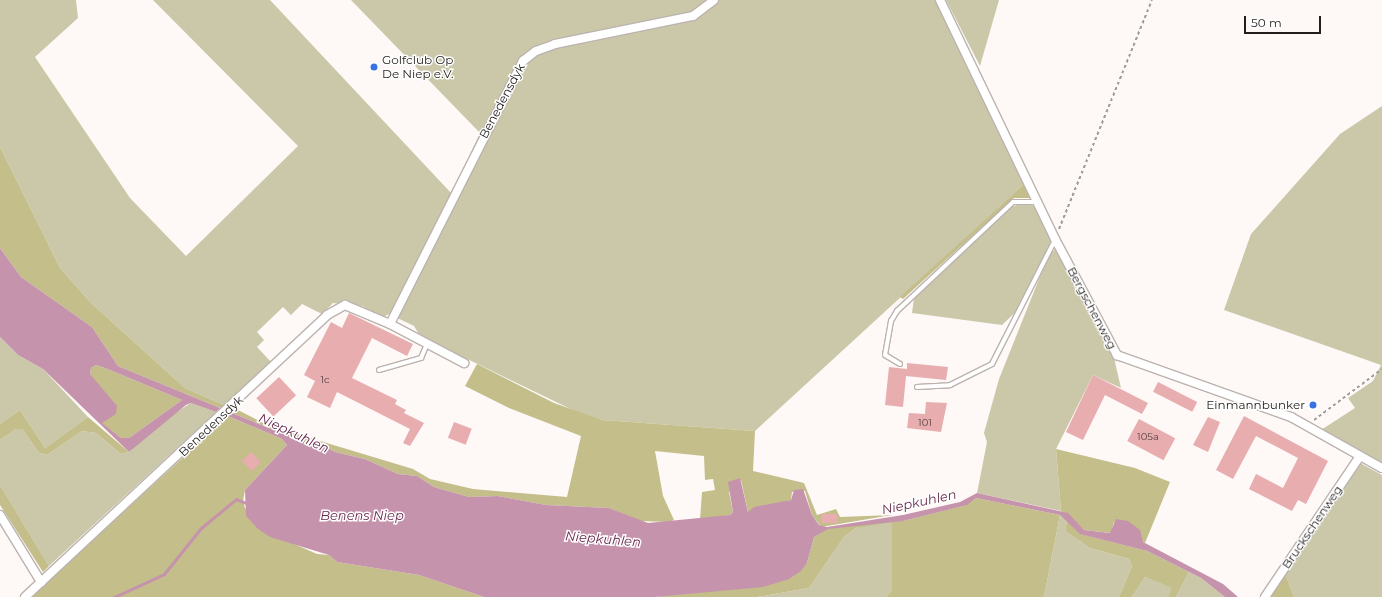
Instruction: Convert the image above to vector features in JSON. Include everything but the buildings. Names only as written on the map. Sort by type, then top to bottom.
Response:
[{"type":"street","name":"Benedensdyk","points":[[390,324],[523,61],[536,51],[555,44],[693,16],[714,0]]},
{"type":"street","name":"Bergschenweg","points":[[940,0],[1055,239],[1117,355],[1291,417],[1382,468]]},
{"type":"street","name":"Benedensdyk","points":[[25,597],[218,420],[328,315],[345,305],[390,324],[464,363]]},
{"type":"street","name":"Bruckschenweg","points":[[1265,597],[1360,456]]},
{"type":"street","points":[[0,515],[41,582]]},
{"type":"lane","points":[[900,364],[885,355],[891,321],[897,311],[1013,202],[1038,202]]},
{"type":"lane","points":[[917,387],[950,385],[992,364],[1055,239]]},
{"type":"lane","points":[[379,370],[421,358],[427,344]]},
{"type":"path","points":[[1055,239],[1152,0]]},
{"type":"path","points":[[1306,426],[1382,369]]},
{"type":"shaded area","points":[[0,0],[76,0],[78,18],[35,57],[130,198],[186,256],[298,146],[153,0],[270,0],[452,194],[480,133],[351,0],[935,0],[977,78],[1025,183],[755,431],[602,420],[585,416],[420,336],[414,326],[389,314],[383,317],[362,306],[333,303],[322,314],[302,304],[291,315],[283,307],[257,332],[264,340],[257,347],[271,362],[224,405],[185,388],[91,303],[60,268],[0,147]]},
{"type":"shaded area","points":[[946,0],[999,0],[980,66]]},
{"type":"shaded area","points":[[1382,106],[1382,465],[1321,430],[1355,408],[1348,398],[1373,381],[1381,365],[1224,310],[1251,234],[1340,134]]},
{"type":"shaded area","points":[[0,147],[60,268],[91,303],[185,388],[224,405],[220,408],[118,366],[92,327],[21,277],[0,248]]},
{"type":"shaded area","points":[[1025,183],[1032,198],[1014,198],[903,299],[900,297]]},
{"type":"shaded area","points":[[1021,203],[1035,206],[1051,241],[1021,307],[1002,325],[912,313],[914,298],[1012,207]]},
{"type":"shaded area","points":[[1056,249],[1114,358],[1121,388],[1093,375],[1056,449],[1061,511],[977,493],[987,442],[984,433],[999,379],[1049,254]]},
{"type":"shaded area","points":[[0,337],[18,355],[43,369],[88,417],[45,448],[20,410],[0,424]]},
{"type":"shaded area","points":[[477,364],[554,403],[602,420],[755,431],[753,471],[804,483],[817,515],[836,509],[840,517],[892,515],[821,527],[812,515],[805,491],[792,492],[791,500],[748,512],[741,480],[729,492],[733,512],[730,515],[700,520],[702,492],[715,490],[713,479],[705,480],[704,456],[655,451],[663,496],[674,520],[669,522],[641,521],[609,508],[546,505],[498,496],[469,497],[434,487],[417,476],[398,474],[365,459],[335,452],[321,444],[308,444],[232,413],[236,409],[267,425],[413,469],[430,479],[473,489],[567,497],[581,436],[509,408],[465,386]]},
{"type":"shaded area","points":[[96,365],[182,400],[129,438],[121,438],[101,423],[90,374],[91,368]]},
{"type":"shaded area","points":[[191,403],[216,412],[49,566],[0,485],[0,440],[16,429],[22,429],[39,453],[47,455],[82,431],[96,433],[121,454],[129,452],[161,422]]},
{"type":"shaded area","points":[[20,410],[45,448],[88,417],[129,452],[121,454],[96,433],[82,431],[47,455],[39,453],[22,429],[16,429],[0,440],[0,424]]},
{"type":"shaded area","points":[[228,416],[282,439],[287,445],[245,490],[243,501],[245,508],[276,536],[317,554],[329,555],[337,562],[419,575],[484,597],[31,597]]},
{"type":"shaded area","points":[[1056,449],[1135,468],[1170,482],[1145,543],[1114,522],[1111,533],[1084,530],[1061,511]]},
{"type":"shaded area","points":[[1360,463],[1382,475],[1382,597],[1294,597],[1285,573]]},
{"type":"shaded area","points":[[0,485],[49,566],[43,572],[0,505]]},
{"type":"shaded area","points":[[976,498],[1060,515],[1044,597],[886,597],[892,590],[892,522],[856,528],[844,537],[809,588],[757,597],[655,597],[792,577],[807,563],[814,537],[828,528],[879,521],[903,521],[966,505]]},
{"type":"shaded area","points":[[1060,515],[1067,521],[1065,531],[1090,548],[1129,559],[1132,566],[1119,597],[1044,597]]},
{"type":"shaded area","points":[[1067,521],[1081,534],[1147,551],[1189,572],[1176,597],[1168,597],[1172,588],[1145,577],[1132,597],[1119,597],[1132,566],[1129,559],[1090,548],[1065,531]]},
{"type":"shaded area","points":[[879,522],[893,522],[892,590],[886,597],[757,597],[809,588],[844,537],[856,528]]},
{"type":"shaded area","points":[[1189,572],[1201,578],[1225,597],[1176,597]]},
{"type":"shaded area","points":[[1285,573],[1294,597],[1268,597]]},
{"type":"shaded area","points":[[1145,577],[1173,588],[1168,597],[1132,597]]},
{"type":"water","points":[[0,248],[21,277],[92,327],[118,366],[220,408],[216,412],[191,403],[186,405],[129,452],[43,369],[18,355],[0,337]],"holes":[[[96,365],[182,400],[129,438],[121,438],[102,423],[116,414],[117,406],[90,374],[91,368]]]},
{"type":"water","name":"Benens Niep","points":[[232,413],[308,444],[321,444],[335,452],[365,459],[398,474],[417,476],[434,487],[469,497],[498,496],[546,505],[609,508],[648,523],[730,515],[733,512],[728,482],[740,478],[748,512],[754,507],[791,500],[794,490],[803,489],[812,515],[819,525],[827,527],[903,515],[960,502],[977,493],[1068,513],[1084,530],[1110,533],[1116,519],[1128,521],[1140,530],[1143,542],[1223,584],[1238,597],[1225,597],[1201,578],[1147,551],[1080,534],[1060,515],[976,498],[967,505],[903,521],[828,529],[814,537],[807,563],[801,571],[789,579],[763,587],[655,597],[484,597],[419,575],[337,562],[329,555],[270,537],[258,529],[246,516],[245,490],[287,445],[282,439],[228,416]]},
{"type":"waterway","points":[[114,597],[164,574],[201,528],[236,499],[246,503]]},
{"type":"place","name":"Golfclub Op De Niep e.V.","points":[[374,67]]},
{"type":"place","name":"Einmannbunker","points":[[1313,405]]},
{"type":"water label","name":"Niepkuhlen","points":[[294,433]]},
{"type":"water label","name":"Niepkuhlen","points":[[919,502]]},
{"type":"water label","name":"Niepkuhlen","points":[[603,539]]}]
